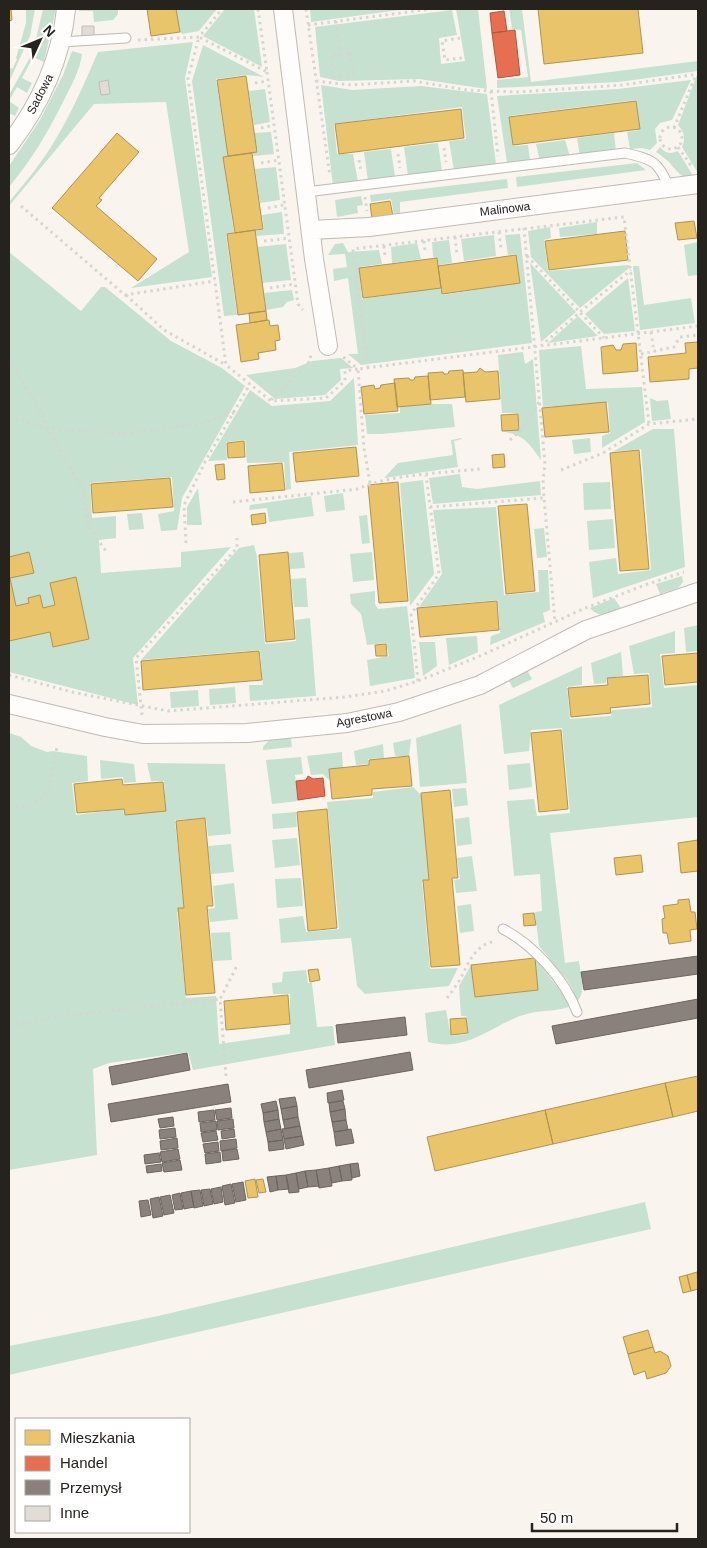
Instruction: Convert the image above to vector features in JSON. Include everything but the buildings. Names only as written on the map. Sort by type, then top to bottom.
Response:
[{"type":"street","name":"Sadowa","points":[[9,145],[26,120],[57,58],[66,9]]},
{"type":"street","points":[[283,9],[311,230],[334,351]]},
{"type":"street","name":"Malinowa","points":[[311,230],[369,227],[669,188],[696,177]]},
{"type":"street","name":"Agrestowa","points":[[9,704],[143,734],[248,733],[347,723],[399,712],[480,685],[586,630],[698,592]]},
{"type":"lane","points":[[61,42],[131,39]]},
{"type":"lane","points":[[306,192],[625,153],[646,158],[662,170],[669,188]]},
{"type":"lane","points":[[503,929],[518,937],[540,955],[572,998],[577,1012]]},
{"type":"path","points":[[222,9],[199,37],[188,78],[226,365]]},
{"type":"path","points":[[258,9],[295,284],[298,304],[303,308],[304,317]]},
{"type":"path","points":[[306,9],[332,190]]},
{"type":"path","points":[[308,25],[431,9]]},
{"type":"path","points":[[336,21],[340,55]]},
{"type":"path","points":[[131,39],[199,37],[267,72]]},
{"type":"path","points":[[460,38],[442,41],[445,60],[462,58]]},
{"type":"path","points":[[350,54],[353,74],[333,77],[331,56],[340,55],[350,54]]},
{"type":"path","points":[[316,80],[351,85],[414,81],[467,90],[518,92],[622,85],[697,75]]},
{"type":"path","points":[[674,128],[697,75]]},
{"type":"path","points":[[255,83],[268,81]]},
{"type":"path","points":[[491,91],[500,169]]},
{"type":"path","points":[[261,128],[274,125]]},
{"type":"path","points":[[665,128],[678,129],[682,142],[678,147],[671,150],[660,144],[660,133],[665,128]]},
{"type":"path","points":[[678,147],[696,177]]},
{"type":"path","points":[[262,163],[278,160]]},
{"type":"path","points":[[21,206],[164,330],[226,365],[271,401],[326,398],[345,381],[345,371],[698,326]]},
{"type":"path","points":[[268,208],[284,206]]},
{"type":"path","points":[[515,208],[523,218],[540,401],[545,464],[543,480],[544,498],[556,622]]},
{"type":"path","points":[[368,368],[353,249],[624,216],[649,424]]},
{"type":"path","points":[[499,232],[501,249]]},
{"type":"path","points":[[455,237],[457,255]]},
{"type":"path","points":[[264,240],[289,238]]},
{"type":"path","points":[[424,241],[425,251]]},
{"type":"path","points":[[384,246],[385,256]]},
{"type":"path","points":[[526,256],[604,338]]},
{"type":"path","points":[[541,346],[632,270]]},
{"type":"path","points":[[125,295],[215,281]]},
{"type":"path","points":[[270,288],[295,284]]},
{"type":"path","points":[[641,354],[674,347],[680,337],[678,328]]},
{"type":"path","points":[[651,332],[654,352]]},
{"type":"path","points":[[680,337],[698,335]]},
{"type":"path","points":[[334,351],[358,369],[364,448],[370,484]]},
{"type":"path","points":[[271,401],[311,360],[310,352]]},
{"type":"path","points":[[9,359],[41,412],[48,430],[83,490],[88,526],[106,551]]},
{"type":"path","points":[[186,543],[184,505],[206,460],[250,384]]},
{"type":"path","points":[[510,440],[522,429],[540,401]]},
{"type":"path","points":[[9,416],[48,430],[124,434],[200,424],[234,413]]},
{"type":"path","points":[[562,470],[603,453],[649,424],[698,419]]},
{"type":"path","points":[[233,502],[358,489],[370,484],[426,474],[480,470]]},
{"type":"path","points":[[418,681],[412,614],[440,574],[426,474]]},
{"type":"path","points":[[430,507],[544,498]]},
{"type":"path","points":[[143,734],[136,658],[237,548],[237,538]]},
{"type":"path","points":[[9,675],[65,690],[168,711],[329,698],[385,691],[418,681],[480,656],[601,602],[684,572]]},
{"type":"path","points":[[9,743],[21,736]]},
{"type":"path","points":[[9,809],[36,802],[47,792],[57,747]]},
{"type":"path","points":[[447,998],[460,980],[470,960],[482,946],[489,942],[518,937]]},
{"type":"path","points":[[226,1076],[220,999],[238,964]]},
{"type":"path","points":[[9,1026],[61,1016],[220,999]]},
{"type":"green space","points":[[26,9],[35,9],[30,36],[10,80],[9,69],[13,68],[17,59],[26,23]]},
{"type":"green space","points":[[43,9],[56,9],[44,62],[33,57],[22,78],[32,83],[27,93],[17,87],[9,101],[9,95],[33,52]]},
{"type":"green space","points":[[78,9],[118,9],[118,14],[113,20],[94,22],[93,11],[79,11]]},
{"type":"green space","points":[[176,9],[217,9],[199,31],[182,34]]},
{"type":"green space","points":[[225,9],[254,9],[262,67],[203,36]]},
{"type":"green space","points":[[310,9],[407,9],[311,22]]},
{"type":"green space","points":[[456,9],[478,9],[487,89],[419,79],[339,81],[320,77],[315,27],[452,10],[457,35],[439,38],[441,64],[465,61]]},
{"type":"green space","points":[[509,9],[522,9],[531,82],[698,61],[698,71],[619,82],[497,88],[497,80],[528,77],[521,30],[512,29]]},
{"type":"green space","points":[[193,42],[185,78],[212,277],[131,288],[189,252],[166,102],[94,104],[9,206],[9,202],[58,136],[98,52]]},
{"type":"green space","points":[[203,45],[264,77],[247,75],[216,79],[228,156],[223,157],[234,233],[226,234],[237,315],[224,316],[192,81]]},
{"type":"green space","points":[[72,51],[82,54],[73,82],[40,144],[9,187],[9,166],[40,120],[63,75]]},
{"type":"green space","points":[[697,75],[698,173],[682,147],[684,135],[678,125]]},
{"type":"green space","points":[[691,80],[672,120],[660,123],[655,129],[657,143],[650,150],[642,148],[630,149],[627,132],[640,130],[636,100],[509,116],[513,146],[528,145],[530,160],[507,163],[497,96],[618,89]]},
{"type":"green space","points":[[321,85],[352,90],[421,86],[487,94],[496,164],[454,170],[449,141],[466,139],[462,107],[334,124],[337,154],[353,154],[358,182],[333,186]]},
{"type":"green space","points":[[265,89],[270,122],[254,125],[249,91]]},
{"type":"green space","points":[[9,101],[19,108],[15,116],[9,113]]},
{"type":"green space","points":[[271,132],[274,154],[253,156],[253,153],[258,152],[254,133]]},
{"type":"green space","points":[[614,133],[616,152],[580,156],[577,138]]},
{"type":"green space","points":[[565,140],[570,157],[540,161],[536,144]]},
{"type":"green space","points":[[438,143],[442,171],[408,176],[404,147]]},
{"type":"green space","points":[[660,147],[668,153],[678,151],[695,179],[687,178],[680,174],[656,152]]},
{"type":"green space","points":[[391,149],[395,177],[368,181],[364,152]]},
{"type":"green space","points":[[637,163],[646,170],[517,187],[516,177]]},
{"type":"green space","points":[[276,167],[280,200],[260,203],[255,169]]},
{"type":"green space","points":[[507,179],[508,188],[400,202],[400,214],[394,215],[391,199],[371,202],[370,195]]},
{"type":"green space","points":[[361,196],[363,205],[357,206],[358,213],[337,217],[335,200]]},
{"type":"green space","points":[[282,212],[284,234],[256,236],[255,231],[264,229],[262,215]]},
{"type":"green space","points":[[597,222],[597,234],[560,237],[559,228]]},
{"type":"green space","points":[[550,227],[551,238],[544,240],[548,271],[629,265],[629,268],[580,308],[531,257],[528,231]]},
{"type":"green space","points":[[520,234],[532,343],[361,365],[348,354],[358,354],[348,278],[334,281],[333,269],[347,267],[345,254],[328,255],[335,244],[343,243],[348,252],[379,250],[382,264],[359,267],[362,299],[440,288],[442,295],[520,283],[516,254],[508,255],[505,235]]},
{"type":"green space","points":[[494,235],[496,256],[464,261],[461,239]]},
{"type":"green space","points":[[449,240],[452,263],[439,265],[437,258],[433,257],[432,242]]},
{"type":"green space","points":[[698,242],[698,275],[688,276],[684,245]]},
{"type":"green space","points":[[417,243],[421,259],[392,263],[391,247]]},
{"type":"green space","points":[[286,244],[291,280],[262,283],[257,247]]},
{"type":"green space","points":[[9,252],[81,311],[101,287],[105,287],[171,341],[222,368],[245,386],[182,498],[177,530],[161,531],[158,514],[174,511],[172,477],[90,483],[92,518],[116,516],[116,538],[99,540],[101,573],[181,567],[181,552],[231,547],[133,658],[138,705],[9,672]]},
{"type":"green space","points":[[530,263],[576,312],[541,342]]},
{"type":"green space","points":[[633,266],[639,266],[644,305],[691,298],[695,323],[640,330]]},
{"type":"green space","points":[[628,278],[635,331],[604,334],[585,314]]},
{"type":"green space","points":[[292,290],[294,300],[287,302],[283,307],[266,310],[264,293]]},
{"type":"green space","points":[[578,316],[598,336],[548,343]]},
{"type":"green space","points":[[581,346],[586,389],[642,387],[645,422],[602,448],[602,436],[610,433],[608,403],[543,407],[539,350]]},
{"type":"green space","points":[[523,352],[525,364],[533,359],[541,460],[521,437],[501,431],[520,430],[518,413],[502,413],[498,355]]},
{"type":"green space","points":[[341,358],[353,368],[340,369],[341,380],[325,395],[275,399],[246,375],[295,368],[312,361]]},
{"type":"green space","points":[[354,378],[358,445],[289,452],[291,489],[286,490],[284,462],[247,463],[245,440],[226,442],[227,460],[208,461],[250,390],[272,406],[330,401]]},
{"type":"green space","points":[[650,398],[657,401],[668,400],[671,419],[652,421]]},
{"type":"green space","points":[[452,404],[455,427],[367,434],[365,415],[400,413],[400,407]]},
{"type":"green space","points":[[653,429],[674,429],[685,567],[593,598],[589,562],[616,558],[618,574],[651,570],[641,449],[612,452]]},
{"type":"green space","points":[[461,438],[454,441],[458,467],[384,478],[398,463],[453,455],[451,440]]},
{"type":"green space","points":[[590,438],[591,452],[574,454],[572,440]]},
{"type":"green space","points":[[460,474],[462,487],[477,489],[540,481],[541,495],[433,504],[429,478]]},
{"type":"green space","points":[[423,480],[434,574],[410,606],[400,483]]},
{"type":"green space","points":[[610,482],[611,509],[584,510],[583,483]]},
{"type":"green space","points":[[198,488],[202,525],[187,525],[187,507]]},
{"type":"green space","points":[[343,493],[345,510],[326,512],[324,496]]},
{"type":"green space","points":[[311,496],[314,516],[269,522],[267,508],[249,510],[250,505]]},
{"type":"green space","points":[[496,507],[504,595],[539,592],[538,570],[548,570],[550,610],[543,613],[545,622],[490,645],[491,636],[500,633],[498,600],[419,607],[442,574],[433,510]]},
{"type":"green space","points":[[142,513],[144,529],[129,530],[127,514]]},
{"type":"green space","points":[[367,515],[370,543],[362,544],[359,516]]},
{"type":"green space","points":[[613,519],[615,548],[589,550],[587,521]]},
{"type":"green space","points":[[544,528],[547,557],[537,558],[534,529]]},
{"type":"green space","points":[[254,545],[257,557],[265,644],[296,641],[295,620],[310,618],[316,696],[250,701],[249,685],[263,685],[260,650],[141,660],[239,548]]},
{"type":"green space","points":[[303,552],[305,568],[290,569],[289,553]]},
{"type":"green space","points":[[372,552],[374,580],[353,582],[350,554]]},
{"type":"green space","points":[[682,576],[683,582],[678,588],[660,594],[656,584]]},
{"type":"green space","points":[[306,578],[308,607],[294,607],[291,579]]},
{"type":"green space","points":[[375,591],[375,604],[378,609],[407,606],[415,678],[370,686],[367,660],[389,656],[386,643],[367,645],[361,614],[351,604],[350,594]]},
{"type":"green space","points":[[614,598],[621,608],[601,614],[590,608]]},
{"type":"green space","points":[[698,625],[698,651],[686,652],[684,628]]},
{"type":"green space","points":[[675,631],[675,653],[660,654],[664,688],[698,685],[698,817],[550,833],[565,963],[579,961],[582,991],[579,999],[576,1003],[566,1008],[522,1016],[484,1034],[458,1043],[428,1042],[425,1013],[446,1010],[451,1036],[468,1034],[466,1016],[461,1016],[459,986],[471,965],[475,997],[538,990],[535,958],[565,997],[573,990],[539,946],[535,912],[542,911],[540,874],[514,876],[507,801],[534,799],[537,816],[570,813],[562,728],[531,730],[529,751],[504,754],[499,705],[582,666],[582,685],[567,687],[570,719],[611,716],[612,710],[652,707],[649,673],[634,674],[629,646]]},
{"type":"green space","points":[[477,636],[478,652],[449,665],[446,638]]},
{"type":"green space","points":[[419,642],[435,642],[437,666],[423,676]]},
{"type":"green space","points":[[621,652],[623,676],[606,678],[606,683],[594,684],[591,663]]},
{"type":"green space","points":[[527,670],[532,679],[513,688],[507,678]]},
{"type":"green space","points":[[235,687],[236,703],[210,705],[209,689]]},
{"type":"green space","points":[[198,690],[199,706],[171,708],[170,692]]},
{"type":"green space","points":[[461,724],[467,783],[420,787],[416,738]]},
{"type":"green space","points":[[9,733],[21,737],[31,746],[47,752],[53,751],[87,756],[88,781],[72,783],[76,815],[123,809],[124,815],[166,811],[164,781],[151,781],[147,763],[225,764],[231,834],[208,836],[206,818],[175,820],[184,910],[177,912],[186,998],[216,996],[219,1044],[290,1034],[290,994],[273,994],[272,983],[282,982],[283,972],[306,970],[308,983],[312,983],[317,1027],[333,1026],[335,1045],[193,1070],[188,1052],[109,1063],[93,1069],[97,1155],[9,1170]]},
{"type":"green space","points":[[290,735],[292,747],[263,750],[263,747],[271,738]]},
{"type":"green space","points":[[411,739],[409,756],[395,756],[393,743]]},
{"type":"green space","points":[[383,744],[384,758],[368,759],[368,764],[356,765],[354,751]]},
{"type":"green space","points":[[342,752],[343,768],[329,770],[329,780],[323,774],[311,775],[307,756]]},
{"type":"green space","points":[[301,757],[303,774],[295,775],[298,801],[272,804],[266,760]]},
{"type":"green space","points":[[100,760],[134,764],[136,782],[124,783],[123,777],[101,779]]},
{"type":"green space","points":[[530,763],[532,787],[509,790],[507,765]]},
{"type":"green space","points":[[413,787],[421,795],[429,881],[422,882],[430,969],[458,968],[449,986],[365,994],[357,986],[351,938],[281,943],[279,919],[303,916],[306,932],[339,929],[327,802],[373,798],[373,792]]},
{"type":"green space","points":[[466,788],[468,805],[454,807],[452,789]]},
{"type":"green space","points":[[296,812],[297,827],[273,829],[272,814]]},
{"type":"green space","points":[[469,817],[472,844],[457,846],[455,819]]},
{"type":"green space","points":[[297,838],[300,865],[275,868],[272,840]]},
{"type":"green space","points":[[231,844],[234,872],[211,874],[208,846]]},
{"type":"green space","points":[[472,856],[477,891],[456,893],[454,880],[460,879],[457,858]]},
{"type":"green space","points":[[301,878],[303,906],[277,908],[275,879]]},
{"type":"green space","points":[[234,883],[238,919],[210,922],[208,909],[215,908],[213,886]]},
{"type":"green space","points":[[471,904],[474,931],[460,933],[457,906]]},
{"type":"green space","points":[[230,932],[232,960],[213,961],[211,933]]},
{"type":"green space","points":[[645,1202],[651,1229],[9,1375],[9,1346],[158,1316]]}]
